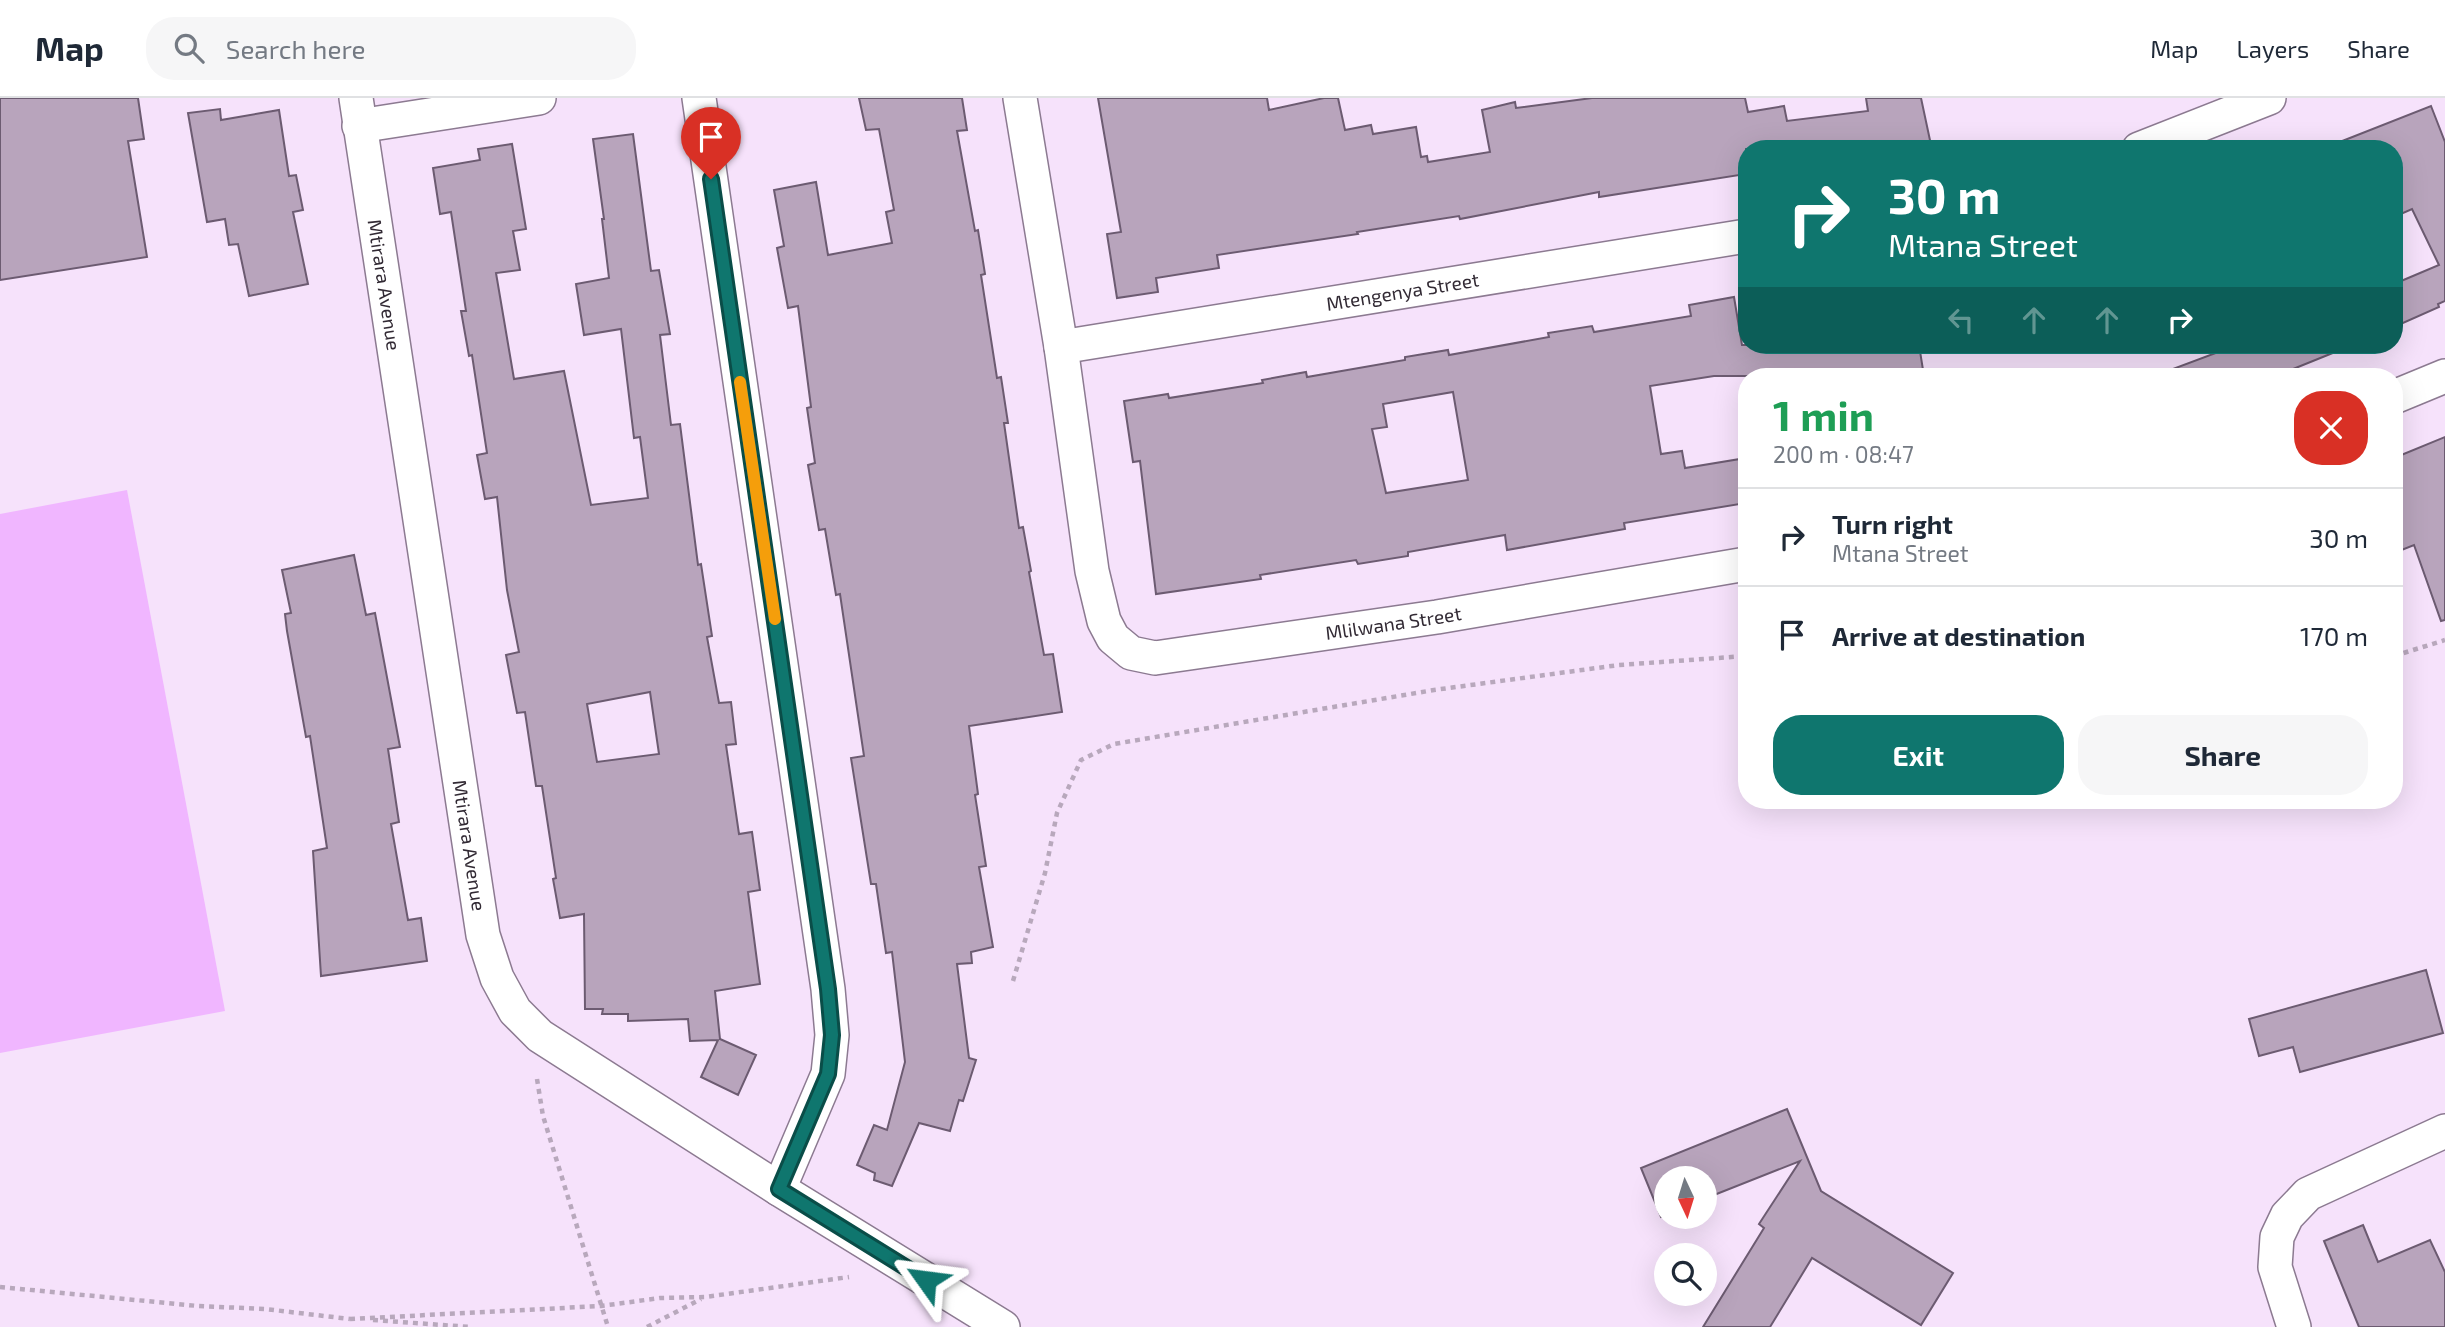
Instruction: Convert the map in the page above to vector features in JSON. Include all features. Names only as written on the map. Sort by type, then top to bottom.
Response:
[{"type":"street","points":[[358,112],[538,98]]},
{"type":"street","points":[[699,98],[832,1035],[828,1074],[779,1189]]},
{"type":"street","name":"Mlilwana Street","points":[[1020,98],[1061,347],[1092,571],[1104,621],[1113,638],[1131,653],[1155,658],[1437,617],[1738,565]]},
{"type":"street","points":[[2162,140],[2269,98]]},
{"type":"street","name":"Mtirara Avenue","points":[[358,112],[483,935],[497,978],[515,1011],[536,1031],[779,1189],[1003,1327]]},
{"type":"street","name":"Mtengenya Street","points":[[1061,347],[1738,237]]},
{"type":"street","points":[[2403,393],[2445,376]]},
{"type":"street","points":[[2294,1327],[2275,1267],[2277,1237],[2287,1216],[2308,1194],[2445,1131]]},
{"type":"path","points":[[2403,653],[2445,640]]},
{"type":"path","points":[[1013,981],[1045,873],[1057,813],[1082,760],[1114,744],[1434,690],[1619,665],[1738,657]]},
{"type":"path","points":[[536,1031],[535,1069],[543,1116],[608,1327]]},
{"type":"path","points":[[350,1319],[601,1306],[660,1298],[705,1297],[909,1269]]},
{"type":"path","points":[[0,1287],[198,1306],[265,1309],[350,1319],[470,1327]]},
{"type":"path","points":[[647,1327],[705,1297]]},
{"type":"shaded area","points":[[127,490],[225,1011],[0,1053],[0,514]]},
{"type":"building","points":[[0,98],[138,98],[144,139],[128,141],[147,257],[0,280]]},
{"type":"building","points":[[859,98],[962,98],[967,130],[957,131],[985,274],[981,275],[997,378],[1001,377],[1008,423],[1004,423],[1019,528],[1023,527],[1044,655],[1053,654],[1062,712],[969,726],[978,794],[975,795],[986,866],[979,867],[993,947],[971,952],[972,963],[957,964],[969,1058],[976,1060],[963,1101],[959,1100],[950,1131],[919,1123],[892,1186],[874,1180],[875,1173],[857,1165],[874,1125],[887,1130],[905,1062],[892,952],[886,953],[876,884],[871,884],[851,758],[864,756],[840,594],[836,595],[825,529],[819,530],[808,465],[815,463],[807,408],[811,407],[798,306],[788,308],[777,248],[784,246],[774,190],[816,182],[828,255],[892,243],[886,212],[894,210],[879,129],[866,130]]},
{"type":"building","points":[[1098,98],[1267,98],[1269,110],[1324,98],[1338,98],[1345,130],[1371,125],[1373,134],[1416,127],[1421,157],[1427,156],[1428,162],[1490,152],[1482,110],[1515,102],[1516,108],[1592,98],[1745,98],[1748,112],[1784,106],[1787,121],[1868,111],[1866,98],[1921,98],[1930,140],[1738,140],[1738,175],[1599,197],[1599,192],[1460,219],[1459,216],[1217,255],[1219,268],[1156,278],[1158,292],[1117,298],[1107,234],[1121,232]]},
{"type":"building","points":[[2431,106],[2445,142],[2445,301],[2438,304],[2439,307],[2403,323],[2403,280],[2439,265],[2412,209],[2403,213],[2403,140],[2345,140]]},
{"type":"building","points":[[220,109],[221,120],[279,110],[289,176],[296,175],[303,210],[293,212],[308,284],[249,296],[238,244],[229,245],[225,219],[207,222],[188,113]]},
{"type":"building","points":[[633,134],[651,271],[659,270],[670,334],[660,335],[671,425],[680,424],[698,565],[701,564],[712,636],[707,637],[719,703],[731,702],[736,744],[726,745],[739,834],[752,832],[760,890],[748,892],[760,984],[715,991],[720,1039],[756,1055],[738,1095],[701,1077],[718,1040],[690,1041],[688,1019],[628,1021],[628,1014],[602,1014],[603,1009],[585,1009],[584,914],[560,918],[542,786],[536,786],[525,712],[517,713],[506,655],[519,652],[507,590],[497,497],[485,499],[477,455],[487,453],[472,355],[469,356],[461,311],[466,311],[451,212],[440,214],[433,168],[480,160],[478,149],[512,144],[526,229],[513,231],[520,270],[496,273],[514,379],[564,371],[591,505],[648,498],[640,437],[634,438],[621,329],[584,335],[576,284],[609,278],[593,139]],"holes":[[[650,692],[659,754],[597,762],[587,704]]]},
{"type":"building","points":[[1734,297],[1738,321],[1738,354],[1920,354],[1923,368],[1738,368],[1738,376],[1714,376],[1650,386],[1661,454],[1682,451],[1685,468],[1738,459],[1738,504],[1624,523],[1625,529],[1507,550],[1505,535],[1408,552],[1408,556],[1358,564],[1356,560],[1260,575],[1261,579],[1156,594],[1140,461],[1133,462],[1124,401],[1168,394],[1169,398],[1263,383],[1262,380],[1306,372],[1307,377],[1448,350],[1449,355],[1549,337],[1548,333],[1592,326],[1594,332],[1691,316],[1689,305]],"holes":[[[1453,392],[1468,480],[1386,493],[1372,429],[1387,427],[1383,404]]]},
{"type":"building","points":[[2213,354],[2330,354],[2296,368],[2175,368]]},
{"type":"building","points":[[2445,437],[2445,620],[2441,621],[2414,545],[2403,549],[2403,454]]},
{"type":"building","points":[[354,555],[366,615],[375,613],[400,747],[388,749],[399,822],[391,824],[408,920],[421,918],[427,961],[321,976],[313,851],[327,848],[310,736],[306,737],[287,631],[285,614],[291,613],[282,570]]},
{"type":"building","points":[[2426,970],[2443,1033],[2300,1072],[2293,1047],[2259,1056],[2249,1019]]},
{"type":"building","points":[[1787,1109],[1821,1191],[1953,1273],[1921,1325],[1812,1258],[1770,1327],[1703,1327],[1764,1228],[1759,1224],[1800,1161],[1717,1194],[1717,1166],[1654,1166],[1654,1200],[1641,1168]]},
{"type":"building","points":[[2363,1225],[2378,1262],[2430,1240],[2445,1272],[2445,1327],[2359,1327],[2324,1241]]},
{"type":"slow traffic","points":[[740,382],[775,619]]},
{"type":"route","points":[[711,179],[828,989],[832,1035],[828,1074],[779,1189],[926,1280]]}]
